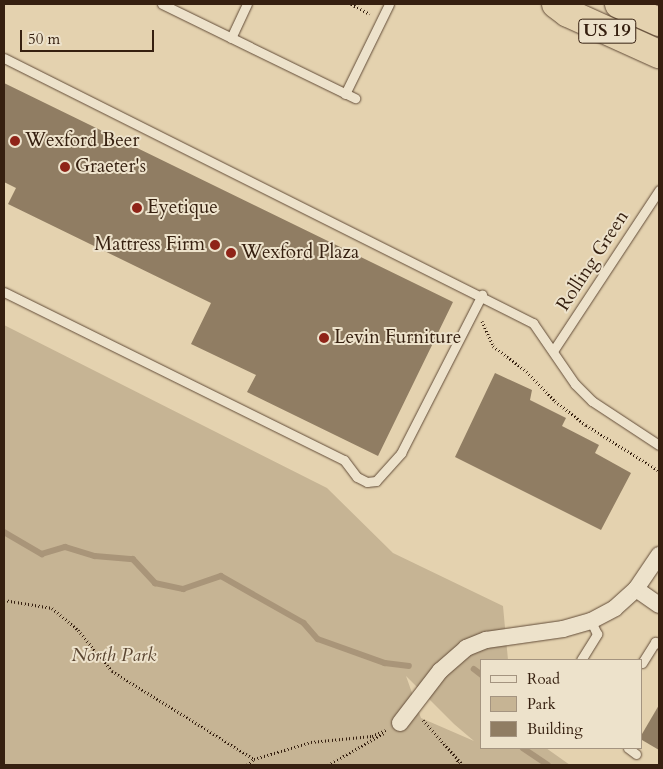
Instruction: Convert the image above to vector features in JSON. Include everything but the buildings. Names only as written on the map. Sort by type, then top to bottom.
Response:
[{"type":"highway","name":"US 19","points":[[556,4],[568,14],[659,54]]},
{"type":"highway","name":"US 19","points":[[619,4],[659,22]]},
{"type":"street","points":[[400,723],[413,709],[440,671],[466,648],[486,640],[564,629],[591,621],[615,608],[636,589],[659,555]]},
{"type":"street","points":[[636,589],[659,605]]},
{"type":"lane","points":[[162,4],[355,98]]},
{"type":"lane","points":[[231,38],[247,4]]},
{"type":"lane","points":[[345,94],[389,4]]},
{"type":"lane","points":[[4,58],[482,295],[532,323],[575,384],[592,401],[659,445]]},
{"type":"lane","name":"Rolling Green","points":[[553,351],[659,190]]},
{"type":"lane","points":[[4,292],[344,460],[357,477],[367,482],[376,481],[401,453],[482,295]]},
{"type":"lane","points":[[582,659],[597,634],[591,621]]},
{"type":"lane","points":[[643,661],[655,642],[659,644]]},
{"type":"lane","points":[[629,749],[636,754]]},
{"type":"path","points":[[474,311],[490,335],[492,346],[524,369],[549,395],[586,426],[659,471]]},
{"type":"path","points":[[4,600],[52,608],[78,630],[112,671],[254,759]]},
{"type":"path","points":[[413,709],[463,765]]},
{"type":"path","points":[[247,765],[254,759],[311,742],[372,736],[400,723]]},
{"type":"path","points":[[328,765],[400,723]]},
{"type":"path","points":[[456,765],[458,760]]},
{"type":"green space","name":"North Park","points":[[4,325],[327,488],[393,553],[503,606],[508,659],[480,659],[480,749],[547,749],[570,765],[4,765]],"holes":[[[406,676],[454,724],[474,741],[421,718]]]},
{"type":"waterway","points":[[4,532],[42,554],[65,547],[95,556],[133,559],[155,583],[183,589],[221,576],[304,623],[318,639],[385,663],[409,666]]},
{"type":"waterway","points":[[474,669],[480,674]]},
{"type":"waterway","points":[[524,749],[548,765]]},
{"type":"place","name":"Wexford Beer","points":[[15,141]]},
{"type":"place","name":"Graeter's","points":[[65,167]]},
{"type":"place","name":"Eyetique","points":[[137,208]]},
{"type":"place","name":"Mattress Firm","points":[[215,245]]},
{"type":"place","name":"Wexford Plaza","points":[[231,253]]},
{"type":"place","name":"Levin Furniture","points":[[324,338]]}]
